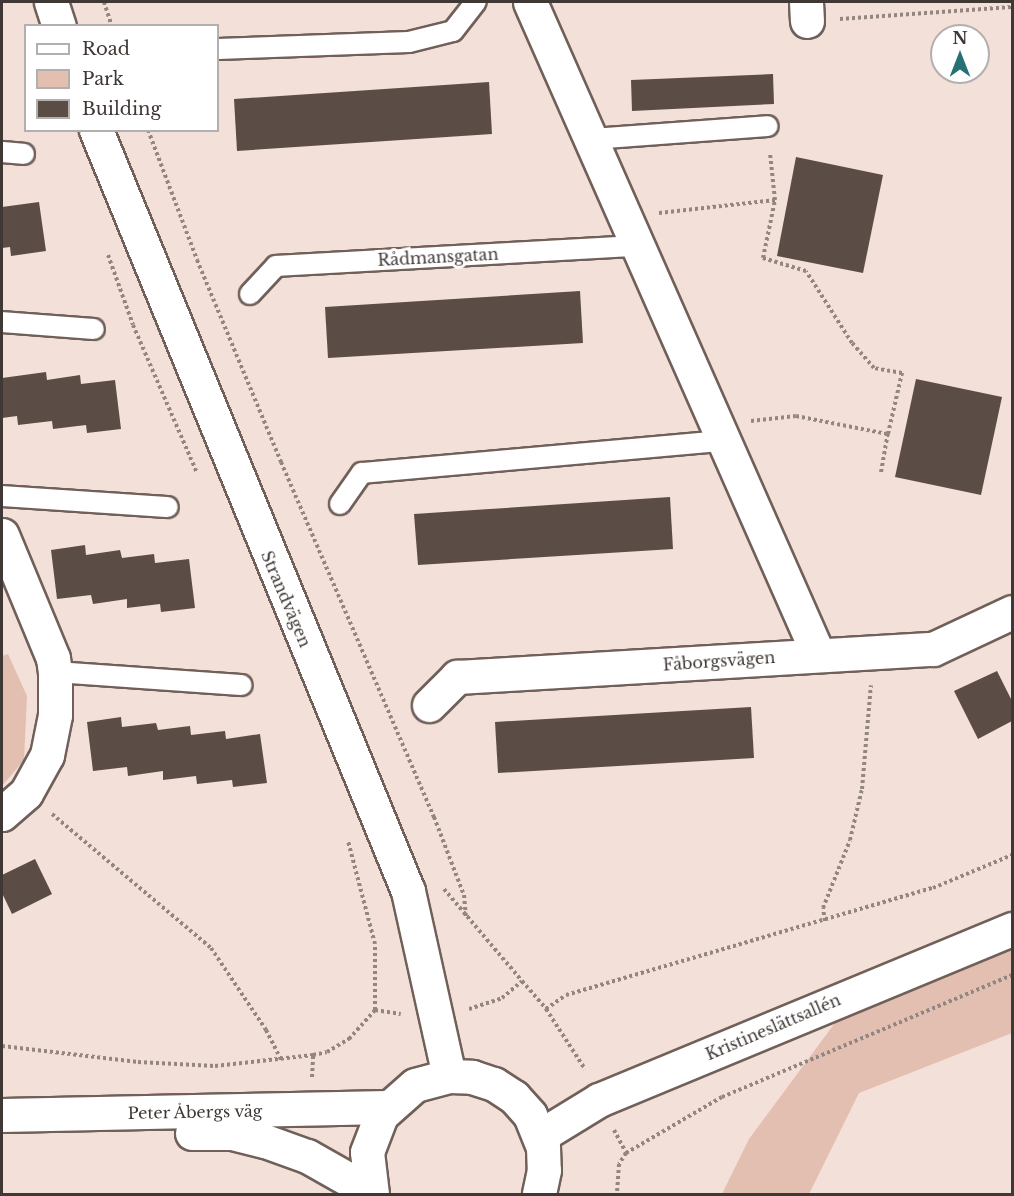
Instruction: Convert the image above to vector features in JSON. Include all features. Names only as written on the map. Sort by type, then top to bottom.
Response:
[{"type":"street","points":[[51,2],[58,24]]},
{"type":"street","points":[[530,2],[626,216],[718,435],[818,654]]},
{"type":"street","name":"Strandvägen","points":[[97,132],[408,891],[449,1076]]},
{"type":"street","points":[[2,535],[53,658],[55,672],[55,715],[46,755],[26,793],[2,814]]},
{"type":"street","name":"Fåborgsvägen","points":[[429,705],[457,677],[933,649],[1012,612]]},
{"type":"street","name":"Kristineslättsallén","points":[[540,1136],[599,1100],[1012,929]]},
{"type":"street","points":[[371,1193],[367,1173],[369,1142],[387,1107],[415,1085],[449,1076],[483,1080],[505,1090],[526,1110],[540,1136],[544,1170],[539,1194]]},
{"type":"street","name":"Peter Åbergs väg","points":[[2,1115],[387,1107]]},
{"type":"street","name":"Peter Åbergs väg","points":[[2,1132],[232,1133],[302,1154],[371,1193]]},
{"type":"lane","points":[[219,49],[409,42],[453,31],[476,2]]},
{"type":"lane","points":[[592,139],[768,126]]},
{"type":"lane","points":[[2,152],[24,154]]},
{"type":"lane","name":"Rådmansgatan","points":[[250,294],[276,266],[639,246]]},
{"type":"lane","points":[[2,322],[94,329]]},
{"type":"lane","points":[[340,504],[362,473],[718,435]]},
{"type":"lane","points":[[2,496],[168,507]]},
{"type":"lane","points":[[55,672],[242,685]]},
{"type":"path","points":[[104,2],[111,24]]},
{"type":"path","points":[[807,11],[1012,7]]},
{"type":"path","points":[[768,126],[775,200],[763,258],[807,271],[852,343],[874,368],[902,373],[881,472]]},
{"type":"path","points":[[149,132],[237,356],[435,817],[464,895],[466,919],[546,1009],[578,1056],[626,1153]]},
{"type":"path","points":[[626,216],[775,200]]},
{"type":"path","points":[[106,249],[133,325],[201,483]]},
{"type":"path","points":[[718,435],[796,416],[888,434]]},
{"type":"path","points":[[825,921],[823,908],[850,840],[862,789],[873,653]]},
{"type":"path","points":[[26,793],[211,948],[266,1030],[282,1061]]},
{"type":"path","points":[[347,838],[375,944],[375,1010]]},
{"type":"path","points":[[546,1009],[566,996],[933,888],[1012,855]]},
{"type":"path","points":[[617,1194],[619,1164],[626,1153],[723,1097],[1012,975]]},
{"type":"path","points":[[437,1014],[502,998],[522,981]]},
{"type":"path","points":[[2,1046],[138,1062],[215,1066],[282,1061],[313,1054]]},
{"type":"green space","points":[[8,654],[27,696],[24,760],[2,786],[2,656]]},
{"type":"green space","points":[[1012,941],[1012,1033],[859,1093],[809,1194],[722,1194],[749,1139],[843,1012]]},
{"type":"building","points":[[773,74],[774,104],[632,111],[631,80]]},
{"type":"building","points":[[489,82],[492,134],[237,151],[234,99]]},
{"type":"building","points":[[796,157],[883,175],[863,273],[777,256]]},
{"type":"building","points":[[39,202],[46,251],[11,256],[10,247],[2,248],[2,207]]},
{"type":"building","points":[[580,291],[583,343],[328,358],[325,307]]},
{"type":"building","points":[[46,372],[47,380],[80,375],[81,384],[115,380],[121,429],[87,433],[86,425],[53,429],[52,421],[18,425],[17,416],[2,418],[2,378]]},
{"type":"building","points":[[916,379],[1002,397],[981,495],[895,477]]},
{"type":"building","points":[[670,497],[673,549],[418,565],[414,514]]},
{"type":"building","points":[[85,545],[86,555],[120,550],[122,558],[154,554],[155,563],[189,559],[195,608],[161,612],[160,604],[127,608],[127,599],[93,604],[91,595],[57,599],[51,550]]},
{"type":"building","points":[[997,671],[1012,701],[1012,721],[978,739],[954,691]]},
{"type":"building","points":[[751,707],[754,758],[498,773],[495,722]]},
{"type":"building","points":[[121,717],[122,727],[156,723],[158,730],[190,726],[191,735],[225,731],[226,739],[260,734],[267,783],[233,787],[232,780],[197,784],[196,776],[163,780],[163,771],[128,776],[127,767],[93,771],[87,722]]},
{"type":"building","points":[[35,859],[52,894],[12,914],[2,893],[2,875]]}]
